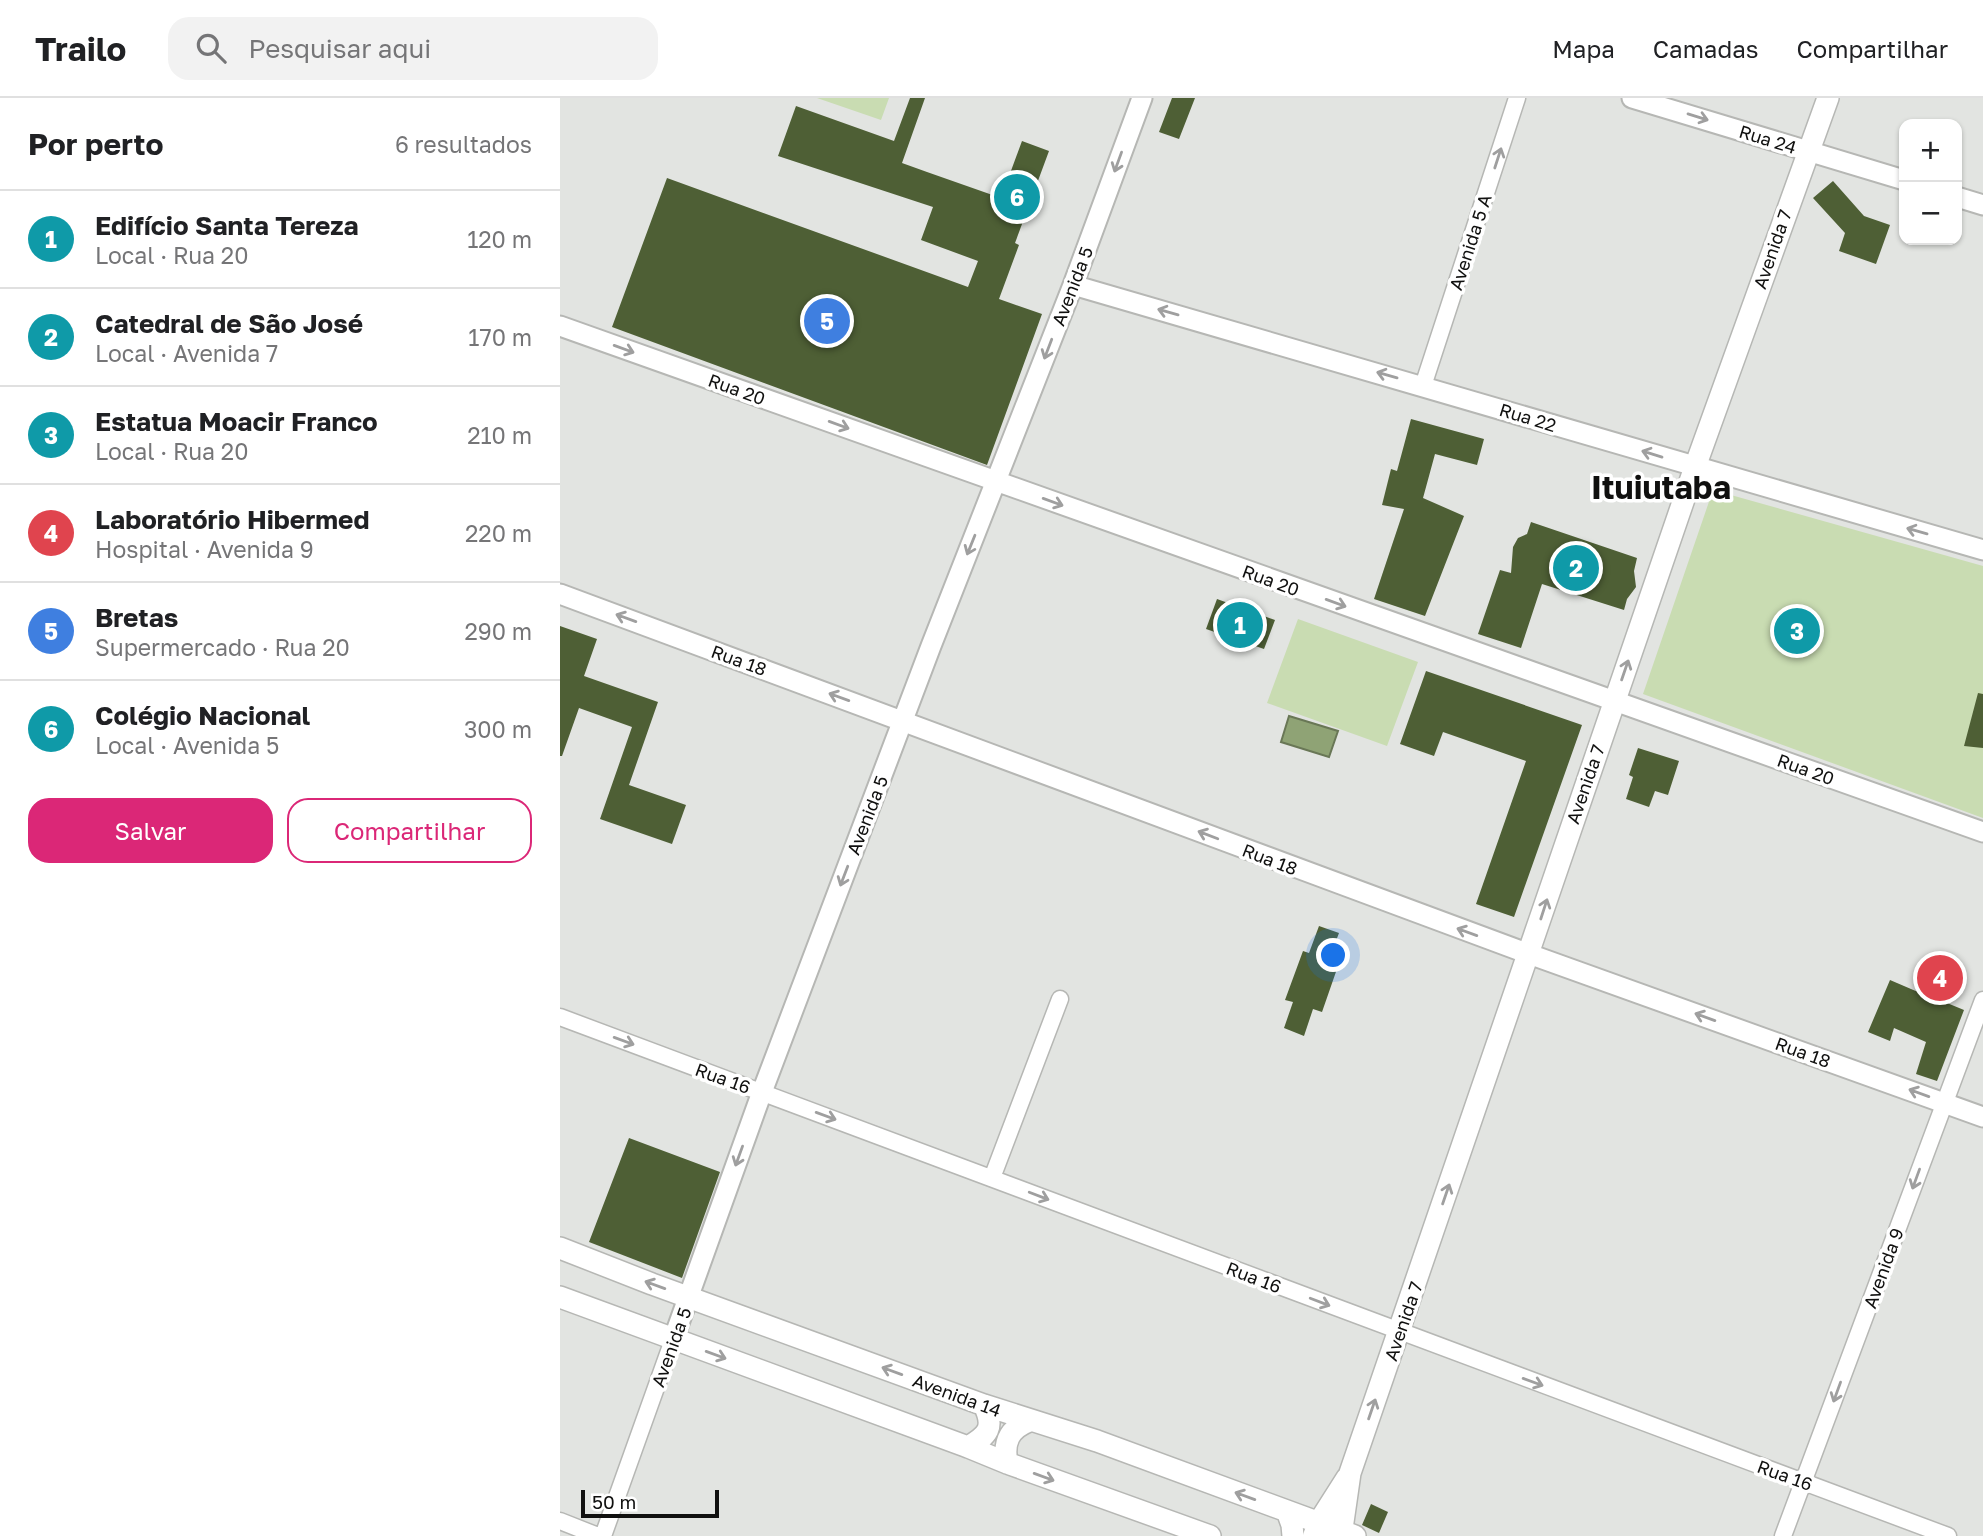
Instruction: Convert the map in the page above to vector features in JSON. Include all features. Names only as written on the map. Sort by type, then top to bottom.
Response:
[{"type":"main road","name":"Avenida 7","points":[[1316,1529],[1350,1473],[1695,467],[1807,150],[1828,98]]},
{"type":"main road","name":"Avenida 14","points":[[560,1248],[984,1405],[1097,1441],[1287,1511],[1316,1529],[1346,1534]]},
{"type":"main road","points":[[560,1297],[1210,1536]]},
{"type":"main road","points":[[968,1447],[989,1430],[990,1417],[984,1405]]},
{"type":"main road","points":[[1007,1463],[1004,1452],[1007,1438],[1015,1426],[1029,1421]]},
{"type":"main road","name":"Avenida 7","points":[[1346,1534],[1350,1473]]},
{"type":"main road","points":[[1287,1511],[1293,1536]]},
{"type":"street","name":"Avenida 5","points":[[601,1536],[762,1092],[903,720],[1073,285],[1142,98]]},
{"type":"street","name":"Avenida 5 A","points":[[1423,386],[1517,98]]},
{"type":"street","name":"Rua 24","points":[[1632,98],[1899,178]]},
{"type":"street","points":[[1962,199],[1983,205]]},
{"type":"street","name":"Rua 22","points":[[1073,285],[1983,550]]},
{"type":"street","name":"Rua 20","points":[[560,326],[1983,832]]},
{"type":"street","name":"Rua 18","points":[[560,594],[1529,954],[1983,1117]]},
{"type":"street","points":[[992,1178],[1060,999]]},
{"type":"street","name":"Avenida 9","points":[[1783,1536],[1983,1000]]},
{"type":"street","name":"Rua 16","points":[[560,1017],[1948,1536]]},
{"type":"street","points":[[560,1521],[601,1536]]},
{"type":"shaded area","points":[[817,98],[889,98],[881,120]]},
{"type":"shaded area","points":[[1713,490],[1983,566],[1983,818],[1643,694]]},
{"type":"shaded area","points":[[1298,619],[1418,662],[1387,746],[1267,703]]},
{"type":"shaded area","points":[[1289,716],[1338,731],[1329,757],[1281,742]]},
{"type":"building","points":[[910,98],[925,98],[902,163],[1001,198],[1022,141],[1049,151],[1015,243],[1019,245],[999,299],[1042,314],[987,465],[612,327],[667,178],[968,287],[978,261],[921,240],[933,207],[778,156],[796,106],[894,141]]},
{"type":"building","points":[[1172,98],[1195,98],[1179,139],[1159,132]]},
{"type":"building","points":[[1833,181],[1864,216],[1890,225],[1876,264],[1839,251],[1845,233],[1813,198]]},
{"type":"building","points":[[1411,419],[1484,439],[1477,465],[1435,454],[1423,498],[1464,516],[1425,616],[1374,599],[1404,509],[1382,505],[1391,469],[1397,471]]},
{"type":"building","points":[[1531,522],[1637,558],[1634,571],[1636,587],[1627,599],[1624,610],[1542,584],[1521,648],[1478,634],[1500,570],[1511,573],[1513,547],[1518,538],[1527,534]]},
{"type":"building","points":[[1217,599],[1275,620],[1264,649],[1206,629]]},
{"type":"building","points":[[560,626],[597,639],[584,676],[658,702],[629,785],[686,805],[672,844],[600,819],[632,727],[579,708],[560,756]]},
{"type":"building","points":[[1426,671],[1582,725],[1514,917],[1476,904],[1526,761],[1443,732],[1434,756],[1400,744]]},
{"type":"building","points":[[1978,693],[1983,694],[1983,748],[1964,746]]},
{"type":"building","points":[[1638,748],[1679,761],[1668,795],[1655,791],[1649,807],[1626,799],[1633,777],[1629,775]]},
{"type":"building","points":[[1319,926],[1339,933],[1328,962],[1338,966],[1322,1012],[1313,1009],[1304,1036],[1284,1028],[1293,1002],[1285,1000],[1303,951],[1309,953]]},
{"type":"building","points":[[1930,962],[1959,973],[1947,1003],[1964,1010],[1937,1081],[1916,1074],[1926,1042],[1894,1028],[1890,1041],[1868,1032],[1890,980],[1918,992]]},
{"type":"building","points":[[629,1138],[720,1172],[682,1278],[589,1242]]},
{"type":"building","points":[[1371,1504],[1388,1512],[1379,1533],[1362,1525]]},
{"type":"place","name":"Colégio Nacional","points":[[1017,197]]},
{"type":"place","name":"Bretas","points":[[827,321]]},
{"type":"place","name":"Catedral de São José","points":[[1576,568]]},
{"type":"place","name":"Edifício Santa Tereza","points":[[1240,625]]},
{"type":"place","name":"Estatua Moacir Franco","points":[[1797,631]]},
{"type":"place","name":"Laboratório Hibermed","points":[[1940,978]]},
{"type":"district","name":"Ituiutaba","points":[[1661,487]]}]
